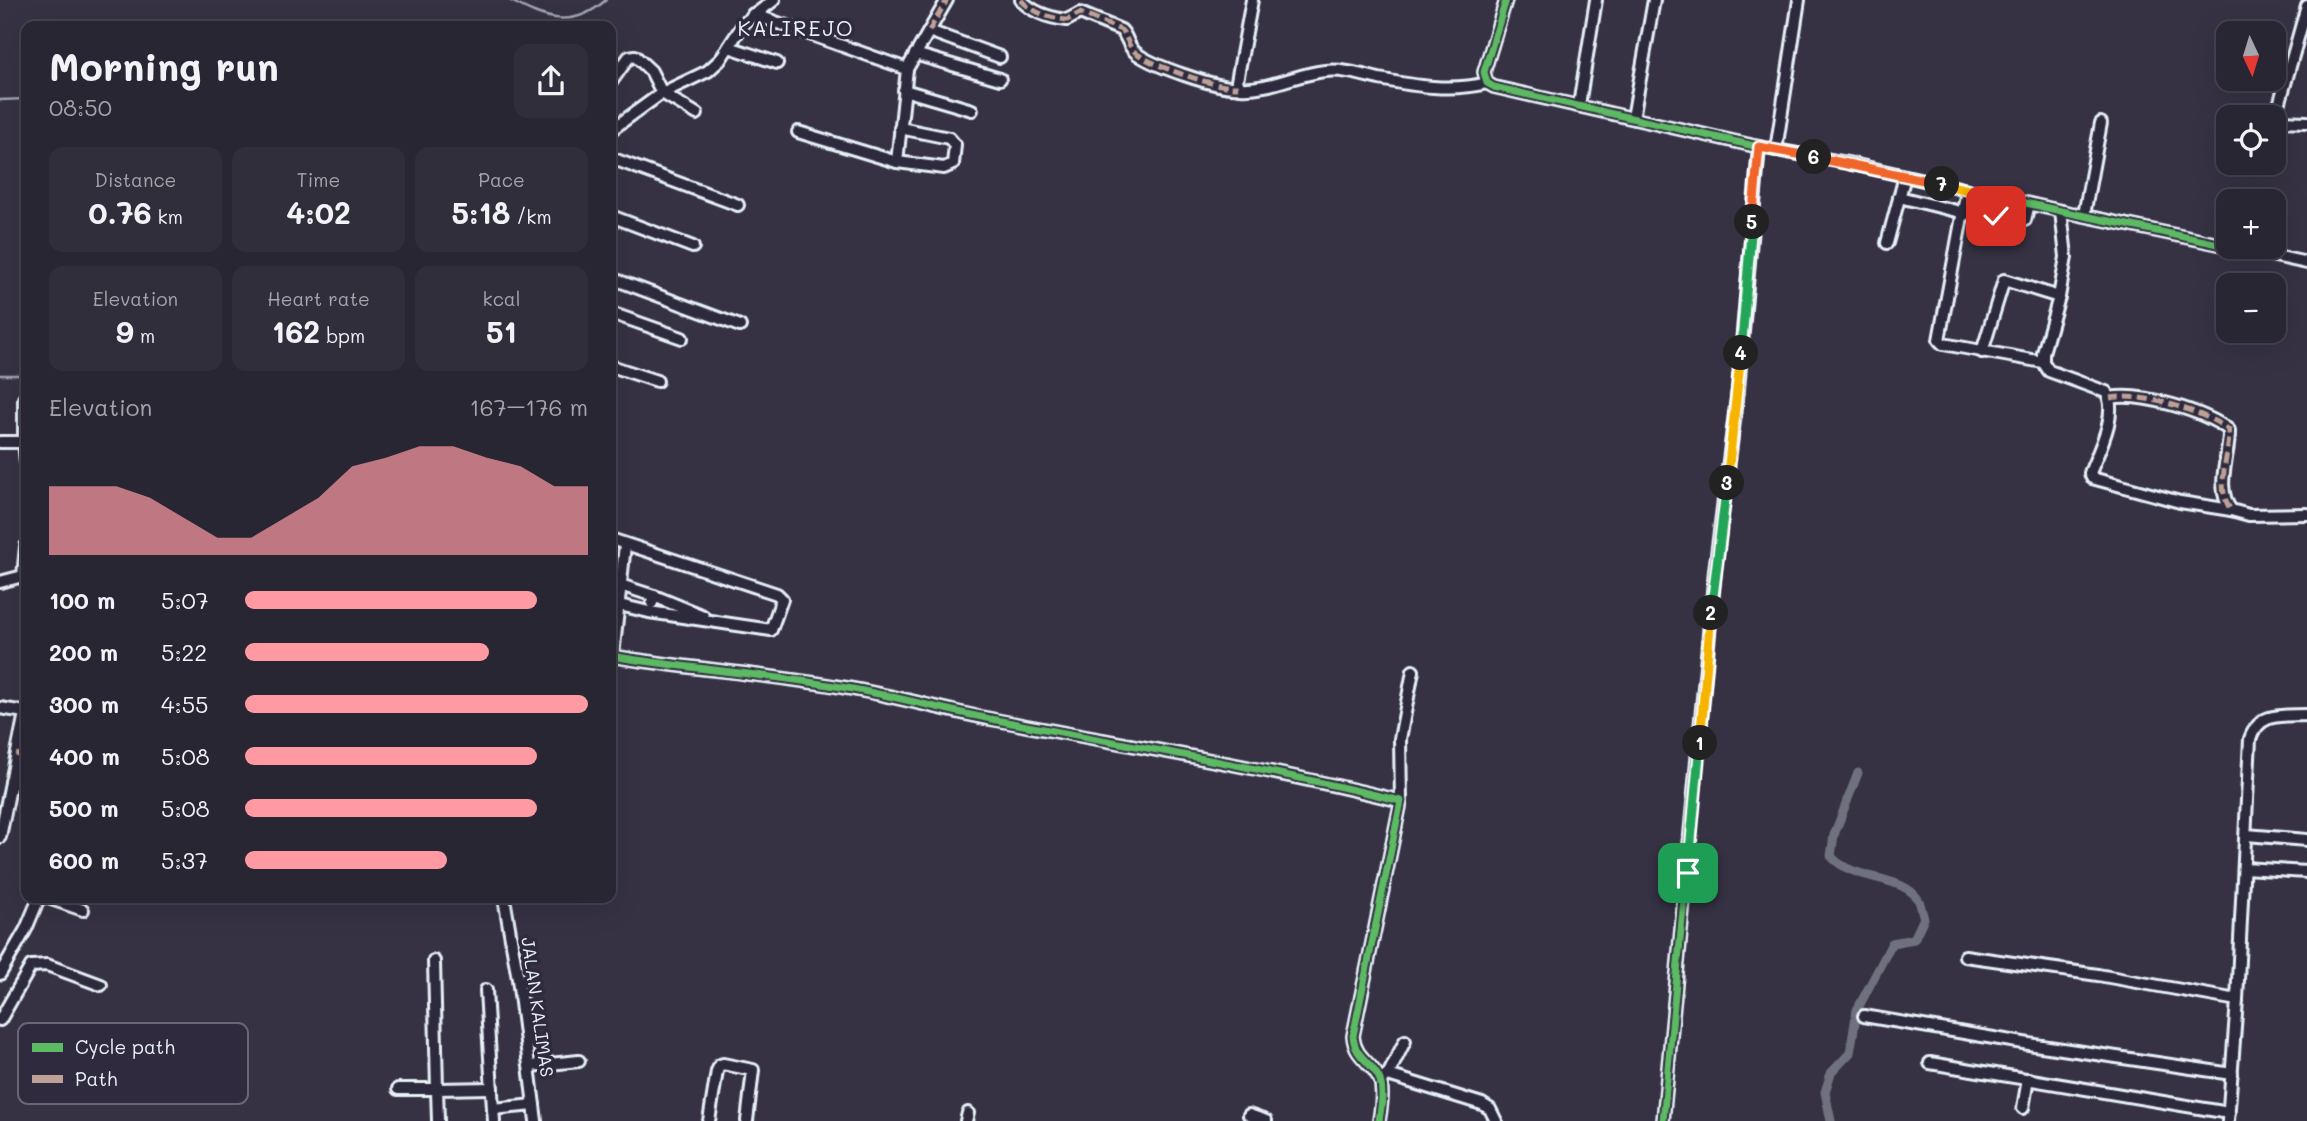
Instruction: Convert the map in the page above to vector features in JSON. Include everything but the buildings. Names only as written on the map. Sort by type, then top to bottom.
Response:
[{"type":"street","points":[[616,126],[660,88],[708,71],[753,14],[774,0]]},
{"type":"street","points":[[897,162],[907,69],[947,0]]},
{"type":"street","points":[[1021,0],[1033,11],[1062,20],[1084,14],[1121,30],[1125,34],[1127,45],[1147,61],[1222,87],[1244,89],[1272,85],[1326,71],[1432,88],[1487,83],[1494,87],[1759,147],[2216,243]]},
{"type":"street","points":[[1238,87],[1252,0]]},
{"type":"street","points":[[1487,83],[1484,72],[1506,0]]},
{"type":"street","points":[[1579,106],[1596,0]]},
{"type":"street","points":[[1633,118],[1654,0]]},
{"type":"street","points":[[1776,150],[1799,0]]},
{"type":"street","points":[[2307,6],[2276,116],[2280,121],[2307,122]]},
{"type":"street","points":[[753,14],[907,69]]},
{"type":"street","points":[[929,31],[1000,57]]},
{"type":"street","points":[[729,47],[776,63]]},
{"type":"street","points":[[915,54],[1000,79]]},
{"type":"street","points":[[616,76],[632,55],[645,63],[660,88],[697,114]]},
{"type":"street","points":[[904,90],[972,110]]},
{"type":"street","points":[[2101,123],[2071,213],[2059,297],[2043,353],[2043,362],[2049,371],[2106,392],[2110,398],[2112,411],[2090,473],[2092,478],[2180,502],[2249,515],[2307,514]]},
{"type":"street","points":[[798,132],[897,162],[944,168],[953,164],[955,145],[949,138],[900,128]]},
{"type":"street","points":[[1663,1121],[1715,570],[1738,390],[1759,147]]},
{"type":"street","points":[[616,160],[738,205]]},
{"type":"street","points":[[1887,243],[1905,176]]},
{"type":"street","points":[[1967,190],[1939,340],[1943,344],[2043,362]]},
{"type":"street","points":[[1899,197],[1962,214],[1993,219],[2003,198]]},
{"type":"street","points":[[2025,219],[2029,204]]},
{"type":"street","points":[[616,218],[693,247]]},
{"type":"street","points":[[2286,258],[2307,263]]},
{"type":"street","points":[[616,280],[740,326]]},
{"type":"street","points":[[1982,352],[2004,281],[2059,297]]},
{"type":"street","points":[[616,315],[681,338]]},
{"type":"street","points":[[616,368],[657,381]]},
{"type":"street","points":[[2110,398],[2124,395],[2181,408],[2230,430],[2224,477],[2225,501],[2231,510]]},
{"type":"street","points":[[0,442],[21,442]]},
{"type":"street","points":[[616,541],[777,594],[782,599],[771,630],[649,612],[616,604]]},
{"type":"street","points":[[616,580],[625,545]]},
{"type":"street","points":[[0,582],[21,577]]},
{"type":"street","points":[[616,584],[654,596],[718,622]]},
{"type":"street","points":[[649,612],[654,596]]},
{"type":"street","points":[[616,657],[850,688],[939,710],[1250,768],[1401,801]]},
{"type":"street","points":[[1413,671],[1400,738],[1401,801],[1354,1028],[1355,1050],[1384,1077],[1482,1104],[1490,1109],[1496,1121]]},
{"type":"street","points":[[0,708],[21,710]]},
{"type":"street","points":[[1930,1063],[2229,1117],[2249,868],[2250,739],[2255,728],[2270,716],[2307,715]]},
{"type":"street","points":[[0,837],[11,782],[21,755]]},
{"type":"street","points":[[11,782],[21,785]]},
{"type":"street","points":[[2250,835],[2307,840]]},
{"type":"street","points":[[2249,868],[2307,872]]},
{"type":"street","points":[[0,974],[26,929],[37,903]]},
{"type":"street","points":[[63,903],[83,910]]},
{"type":"street","name":"JALAN KALIMAS","points":[[505,903],[536,1121]]},
{"type":"street","points":[[1965,956],[2098,975],[2237,1000]]},
{"type":"street","points":[[434,961],[438,1121]]},
{"type":"street","points":[[0,1020],[31,965],[47,965],[101,985]]},
{"type":"street","points":[[486,990],[494,1115],[534,1105]]},
{"type":"street","points":[[1864,1016],[2232,1074]]},
{"type":"street","points":[[1379,1121],[1384,1077],[1405,1041]]},
{"type":"street","points":[[530,1066],[579,1061]]},
{"type":"street","points":[[709,1121],[718,1071],[723,1064],[753,1070],[747,1121]]},
{"type":"street","points":[[2023,1108],[2028,1079]]},
{"type":"street","points":[[398,1089],[492,1088]]},
{"type":"street","points":[[1250,1115],[1266,1121]]},
{"type":"waterway","points":[[509,0],[535,12],[558,18],[582,15],[606,0]]},
{"type":"waterway","points":[[0,100],[21,99]]},
{"type":"waterway","points":[[0,375],[21,375]]},
{"type":"waterway","points":[[1831,1121],[1825,1092],[1831,1073],[1850,1053],[1857,1010],[1892,943],[1914,939],[1924,918],[1919,901],[1912,892],[1902,886],[1852,870],[1831,856],[1834,835],[1858,773]]},
{"type":"marked path","points":[[929,31],[947,0]]},
{"type":"marked path","points":[[1021,0],[1036,12],[1054,18],[1067,20],[1080,13],[1121,30],[1130,47],[1154,63],[1201,80],[1238,87]]},
{"type":"marked path","points":[[2110,398],[2155,400],[2204,416],[2229,430],[2223,481],[2226,501],[2231,510]]},
{"type":"marked path","points":[[16,754],[21,756]]},
{"type":"cycle path","points":[[1506,0],[1484,72],[1487,83],[1494,87],[1759,147],[1848,163],[2216,243]]},
{"type":"cycle path","points":[[1663,1121],[1715,570],[1738,390],[1759,147]]},
{"type":"cycle path","points":[[616,657],[866,691],[977,716],[1300,778],[1401,801],[1353,1036],[1360,1055],[1380,1080],[1382,1095],[1379,1121]]},
{"type":"district","name":"KALIREJO","points":[[796,27]]},
{"type":"route","points":[[1688,873],[1715,570],[1738,390],[1759,147],[1848,163],[2003,198],[1996,216]]}]
